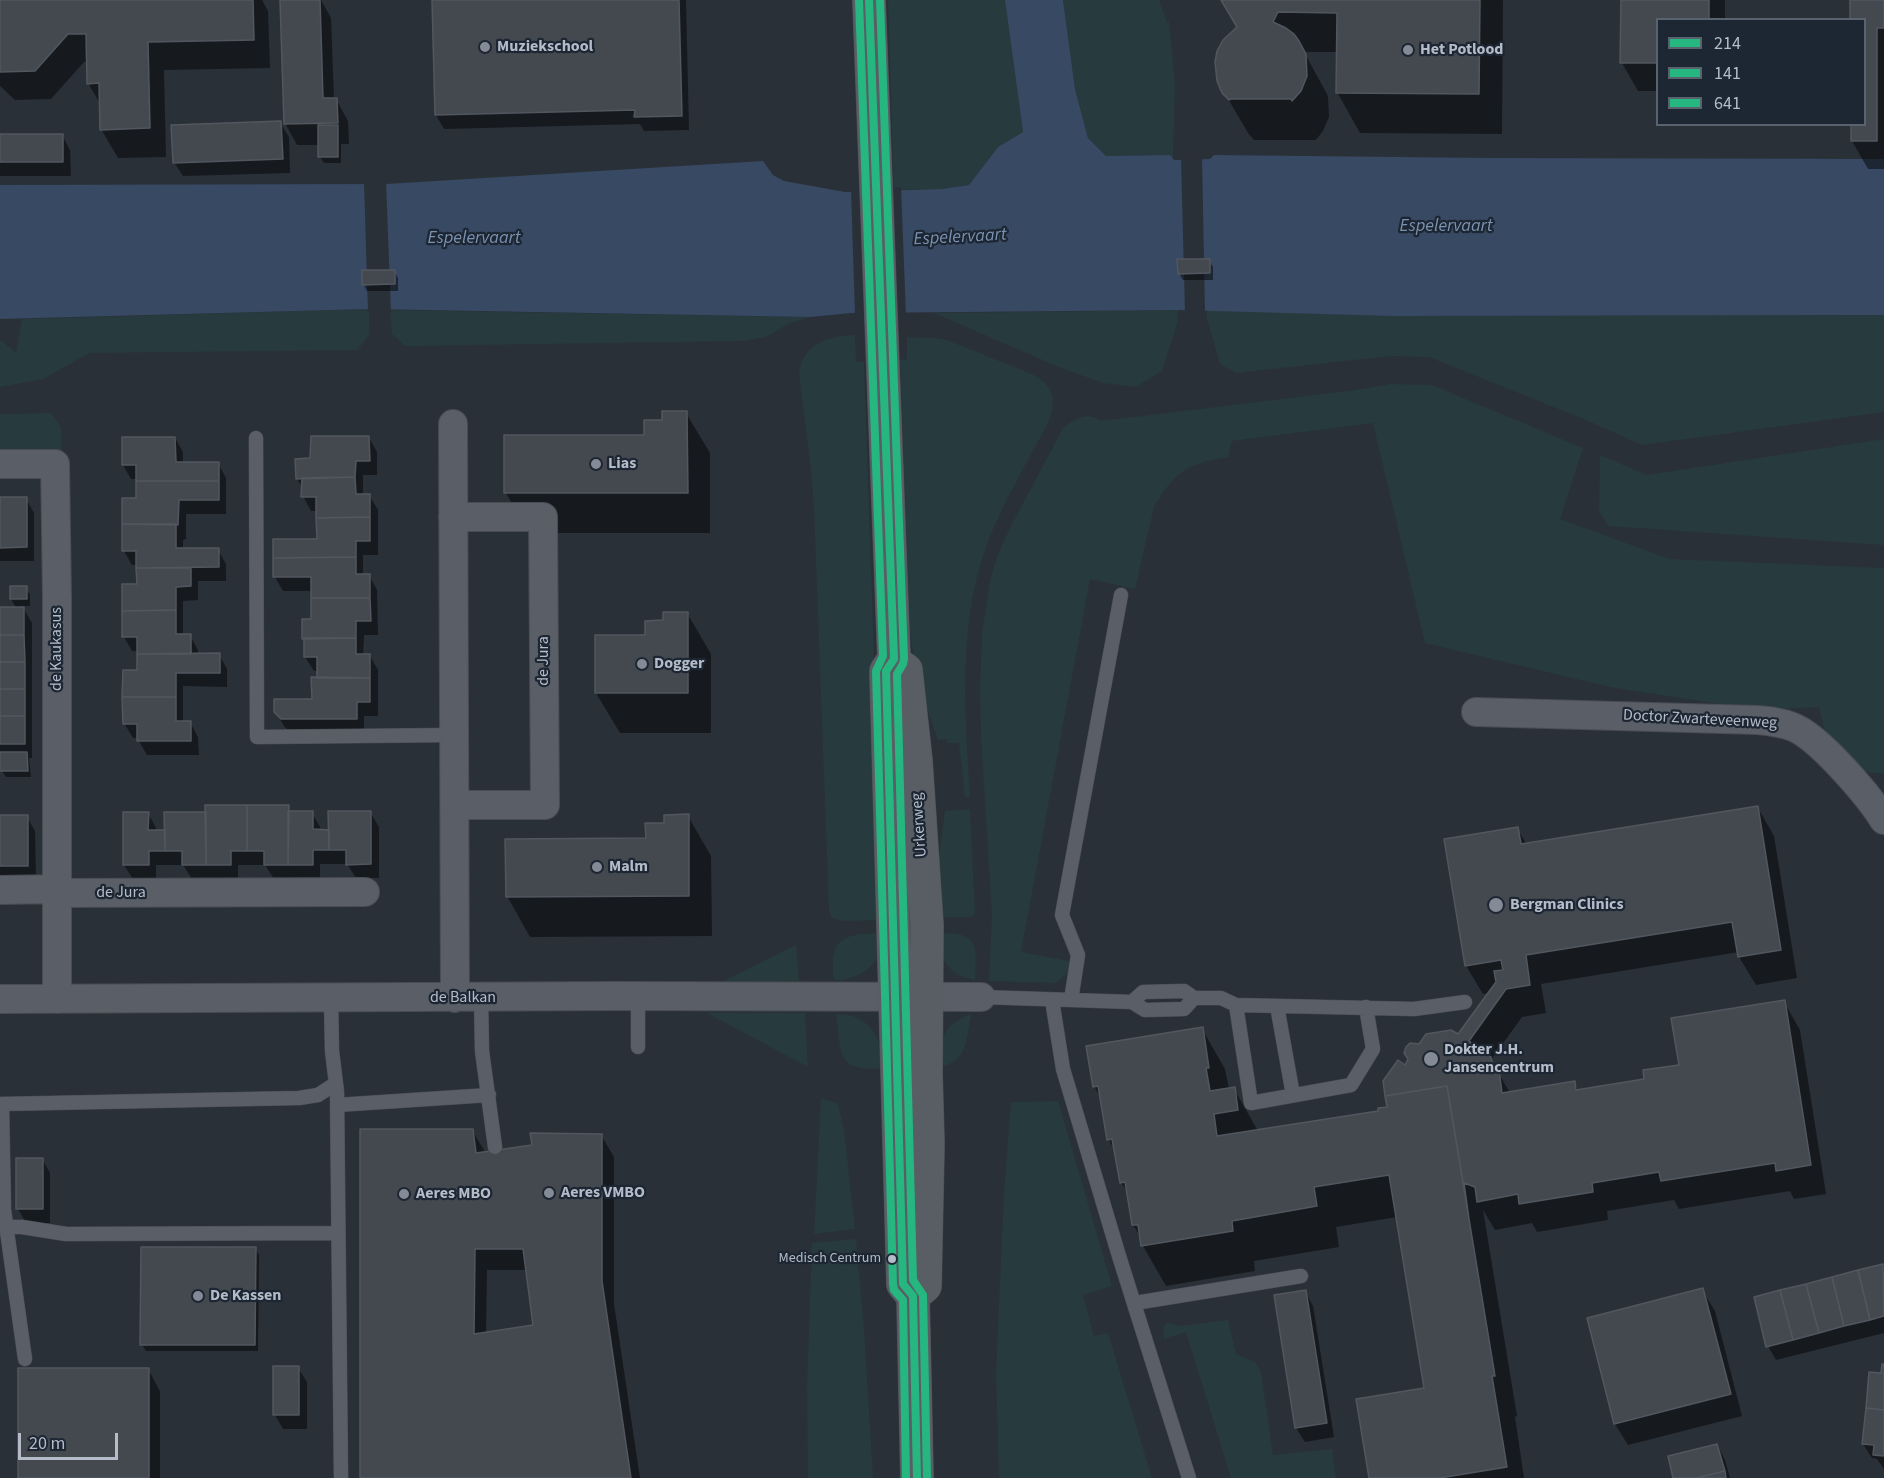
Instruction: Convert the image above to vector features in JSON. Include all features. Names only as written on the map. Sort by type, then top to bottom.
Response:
[{"type":"main road","name":"Urkerweg","points":[[869,0],[894,659],[906,670],[916,761],[927,925],[911,996],[926,1074],[928,1144],[925,1286],[913,1296],[917,1478]]},
{"type":"street","points":[[453,424],[454,805],[468,998]]},
{"type":"street","name":"de Kaukasus","points":[[0,464],[55,464],[57,999]]},
{"type":"street","name":"de Jura","points":[[453,517],[543,517],[545,798],[545,805],[454,805]]},
{"type":"street","name":"Doctor Zwarteveenweg","points":[[1476,711],[1778,722],[1795,728],[1816,742],[1874,805],[1884,820]]},
{"type":"street","points":[[0,890],[57,891]]},
{"type":"street","name":"de Jura","points":[[57,891],[365,892]]},
{"type":"street","points":[[911,996],[981,997]]},
{"type":"street","name":"de Balkan","points":[[0,999],[911,996]]},
{"type":"lane","points":[[256,438],[257,737],[454,735]]},
{"type":"lane","points":[[1071,1000],[1078,955],[1062,915],[1121,595]]},
{"type":"lane","points":[[638,997],[638,1047]]},
{"type":"lane","points":[[981,997],[1132,1002],[1145,1010],[1184,1009],[1194,998],[1221,998],[1236,1005],[1414,1010],[1465,1002]]},
{"type":"lane","points":[[331,998],[332,1051],[337,1105],[341,1478]]},
{"type":"lane","points":[[468,998],[482,1051],[495,1147]]},
{"type":"lane","points":[[1052,1000],[1063,1069],[1189,1478]]},
{"type":"lane","points":[[1236,1005],[1251,1103],[1351,1085],[1373,1049],[1366,1007]]},
{"type":"lane","points":[[1276,1006],[1293,1095]]},
{"type":"lane","points":[[25,1359],[4,1210],[1,1104],[299,1098],[318,1095],[335,1084]]},
{"type":"lane","points":[[337,1105],[489,1095]]},
{"type":"lane","points":[[6,1227],[22,1227],[66,1234],[338,1233]]},
{"type":"lane","points":[[1135,1303],[1300,1276]]},
{"type":"green space","points":[[888,0],[1005,0],[1023,132],[998,147],[969,185],[942,189],[894,190]]},
{"type":"green space","points":[[1063,0],[1159,0],[1167,22],[1169,21],[1175,84],[1173,160],[1170,155],[1106,156],[1088,138],[1075,89]]},
{"type":"green space","points":[[369,309],[369,334],[358,350],[89,353],[43,379],[0,387],[0,341],[16,353],[22,319]]},
{"type":"green space","points":[[390,310],[810,317],[788,324],[766,337],[741,341],[405,346],[392,334]]},
{"type":"green space","points":[[1178,310],[1177,324],[1162,371],[1136,387],[1103,383],[1061,368],[934,313]]},
{"type":"green space","points":[[1207,310],[1391,316],[1884,315],[1884,412],[1642,445],[1429,357],[1390,356],[1236,373],[1220,364],[1207,318]]},
{"type":"green space","points":[[855,335],[856,362],[864,362],[883,920],[844,921],[832,918],[829,910],[814,507],[799,374],[805,355],[818,343],[836,337]]},
{"type":"green space","points":[[907,337],[947,340],[1032,374],[1046,384],[1053,402],[1047,425],[995,524],[979,570],[972,602],[965,699],[970,797],[965,797],[959,743],[947,743],[947,739],[938,740],[917,679],[910,631],[900,360],[907,359]]},
{"type":"green space","points":[[1391,384],[1432,385],[1583,448],[1560,519],[1670,559],[1884,568],[1884,774],[1834,768],[1819,707],[1759,710],[1610,687],[1425,643],[1373,423],[1232,441],[1228,457],[1202,462],[1183,471],[1161,495],[1154,507],[1135,589],[1090,579],[1021,952],[1069,961],[1067,974],[1055,983],[989,981],[992,915],[981,737],[982,633],[991,576],[999,552],[1063,428],[1086,416],[1101,421]]},
{"type":"green space","points":[[51,413],[61,427],[62,458],[0,457],[0,414]]},
{"type":"green space","points":[[1884,439],[1884,545],[1608,526],[1599,511],[1600,455],[1647,475]]},
{"type":"green space","points":[[970,809],[975,913],[972,917],[937,917],[933,903],[945,811]]},
{"type":"green space","points":[[884,933],[881,951],[872,965],[849,979],[835,980],[833,956],[842,941],[854,935]]},
{"type":"green space","points":[[936,933],[960,935],[972,942],[976,956],[975,980],[958,974],[946,964]]},
{"type":"green space","points":[[796,945],[799,981],[724,981]]},
{"type":"green space","points":[[707,1013],[805,1013],[808,1067]]},
{"type":"green space","points":[[836,1014],[857,1018],[872,1030],[881,1047],[886,1068],[869,1069],[849,1064],[841,1051]]},
{"type":"green space","points":[[971,1015],[964,1049],[955,1061],[938,1067],[944,1035],[952,1024]]},
{"type":"green space","points":[[821,1098],[838,1104],[844,1131],[855,1229],[814,1234]]},
{"type":"green space","points":[[1058,1101],[1112,1286],[1083,1295],[1094,1336],[1108,1333],[1152,1478],[999,1478],[996,1374],[1004,1192],[1011,1102]]},
{"type":"green space","points":[[856,1239],[873,1478],[808,1478],[807,1386],[812,1243]]},
{"type":"green space","points":[[1228,1320],[1236,1354],[1255,1362],[1261,1372],[1273,1455],[1332,1449],[1336,1478],[1231,1478],[1186,1332],[1164,1339],[1163,1328],[1167,1323],[1181,1326]]},
{"type":"water","name":"Espelervaart","points":[[1005,0],[1063,0],[1075,89],[1088,138],[1106,156],[1170,155],[1174,160],[1210,159],[1214,155],[1884,159],[1884,315],[1391,316],[1178,310],[851,313],[810,317],[369,309],[0,319],[0,185],[386,184],[763,161],[773,175],[784,181],[845,192],[942,189],[969,185],[998,147],[1023,132]]},
{"type":"pier","points":[[1202,156],[1205,313],[1185,313],[1181,157]]},
{"type":"pier","points":[[386,181],[391,313],[368,312],[364,182]]},
{"type":"pier","points":[[901,187],[906,316],[855,316],[851,189]]},
{"type":"building","points":[[0,0],[253,0],[254,40],[148,42],[150,128],[100,130],[99,83],[87,84],[86,34],[68,34],[35,71],[0,72]]},
{"type":"building","points":[[280,0],[320,0],[323,98],[337,98],[338,123],[284,124]]},
{"type":"building","points":[[432,0],[679,0],[682,116],[634,117],[635,110],[435,115]]},
{"type":"building","name":"Het Potlood","points":[[1221,0],[1480,0],[1479,94],[1336,93],[1337,13],[1278,12],[1273,22],[1294,34],[1306,54],[1307,76],[1301,91],[1292,101],[1291,99],[1229,100],[1222,93],[1217,81],[1215,62],[1217,51],[1223,40],[1237,27]]},
{"type":"building","points":[[1621,0],[1709,0],[1709,18],[1656,18],[1656,63],[1620,63]]},
{"type":"building","points":[[1850,0],[1884,0],[1884,28],[1877,28],[1877,141],[1851,141],[1851,126],[1866,126],[1866,18],[1850,18]]},
{"type":"building","points":[[281,121],[283,159],[173,163],[171,125]]},
{"type":"building","points":[[318,125],[338,125],[338,157],[318,157]]},
{"type":"building","points":[[0,134],[63,134],[63,162],[0,162]]},
{"type":"building","points":[[1177,259],[1210,259],[1210,273],[1178,274]]},
{"type":"building","points":[[362,270],[395,270],[395,284],[362,285]]},
{"type":"building","name":"Lias","points":[[662,411],[687,411],[688,493],[504,493],[504,435],[644,435],[644,420],[662,420]]},
{"type":"building","points":[[311,436],[369,436],[370,461],[356,461],[355,477],[296,479],[295,459],[310,458]]},
{"type":"building","points":[[122,437],[175,437],[176,462],[219,462],[219,481],[136,481],[136,465],[122,465]]},
{"type":"building","points":[[355,477],[356,494],[370,494],[370,517],[316,518],[316,497],[301,497],[302,478]]},
{"type":"building","points":[[136,481],[219,481],[219,500],[179,500],[178,525],[122,524],[122,498],[136,498]]},
{"type":"building","points":[[0,497],[27,497],[27,547],[0,548]]},
{"type":"building","points":[[370,517],[370,541],[356,541],[356,557],[273,558],[273,539],[317,539],[316,518]]},
{"type":"building","points":[[122,524],[176,524],[176,548],[219,548],[219,567],[136,568],[136,551],[122,551]]},
{"type":"building","points":[[356,557],[356,574],[370,574],[370,598],[311,598],[311,577],[273,577],[273,558]]},
{"type":"building","points":[[136,568],[191,568],[191,586],[176,587],[176,610],[122,611],[122,584],[137,584]]},
{"type":"building","points":[[10,586],[27,586],[27,599],[10,599]]},
{"type":"building","points":[[311,598],[370,598],[371,621],[356,621],[356,638],[302,639],[302,619],[311,619]]},
{"type":"building","points":[[0,607],[24,607],[24,635],[0,635]]},
{"type":"building","points":[[176,610],[176,634],[191,634],[191,654],[137,654],[137,637],[122,637],[122,611]]},
{"type":"building","name":"Dogger","points":[[663,612],[688,612],[688,693],[595,693],[595,635],[645,635],[645,621],[663,620]]},
{"type":"building","points":[[0,635],[24,635],[25,662],[0,662]]},
{"type":"building","points":[[304,638],[356,638],[356,654],[370,654],[370,678],[317,678],[317,657],[304,657]]},
{"type":"building","points":[[220,653],[220,673],[176,673],[176,697],[122,697],[123,670],[137,670],[137,654]]},
{"type":"building","points":[[0,662],[25,662],[25,689],[0,689]]},
{"type":"building","points":[[311,677],[370,678],[370,702],[357,702],[357,719],[281,719],[274,712],[274,699],[312,699]]},
{"type":"building","points":[[0,689],[25,689],[25,716],[0,716]]},
{"type":"building","points":[[122,697],[176,697],[176,721],[191,721],[191,741],[137,741],[137,724],[123,724]]},
{"type":"building","points":[[0,716],[25,716],[25,744],[0,744]]},
{"type":"building","points":[[0,752],[27,752],[28,771],[0,771]]},
{"type":"building","points":[[205,805],[247,805],[247,851],[231,851],[231,865],[206,865]]},
{"type":"building","points":[[247,805],[289,805],[288,865],[264,865],[264,851],[247,851]]},
{"type":"building","points":[[1758,806],[1781,950],[1738,957],[1732,922],[1526,955],[1530,985],[1506,989],[1469,1041],[1491,1057],[1494,1071],[1499,1070],[1502,1093],[1575,1081],[1576,1090],[1644,1079],[1643,1070],[1679,1065],[1671,1018],[1785,1000],[1811,1165],[1776,1171],[1775,1163],[1661,1181],[1659,1172],[1592,1183],[1593,1192],[1519,1204],[1518,1194],[1477,1202],[1475,1187],[1464,1183],[1469,1219],[1447,1086],[1385,1096],[1383,1081],[1398,1060],[1405,1065],[1408,1059],[1404,1053],[1410,1043],[1419,1044],[1426,1034],[1451,1030],[1458,1034],[1496,982],[1494,971],[1503,970],[1501,960],[1465,966],[1444,839],[1518,827],[1521,844]]},
{"type":"building","points":[[288,811],[313,811],[313,829],[329,830],[329,850],[313,850],[313,865],[288,865]]},
{"type":"building","points":[[328,811],[371,811],[371,864],[346,865],[346,850],[329,850]]},
{"type":"building","points":[[123,812],[149,812],[148,830],[165,830],[165,851],[149,851],[149,865],[123,865]]},
{"type":"building","points":[[164,812],[206,812],[206,865],[182,865],[182,851],[165,851]]},
{"type":"building","name":"Malm","points":[[689,814],[689,896],[506,897],[505,839],[646,838],[645,823],[664,823],[664,815]]},
{"type":"building","points":[[0,815],[28,815],[28,866],[0,866]]},
{"type":"building","points":[[1203,1027],[1210,1091],[1235,1087],[1238,1110],[1214,1114],[1217,1136],[1378,1111],[1378,1108],[1387,1107],[1385,1096],[1447,1086],[1495,1376],[1492,1376],[1507,1467],[1440,1478],[1369,1478],[1356,1399],[1424,1388],[1389,1175],[1314,1187],[1317,1206],[1232,1221],[1233,1231],[1141,1246],[1138,1225],[1132,1225],[1125,1182],[1120,1183],[1112,1139],[1107,1140],[1098,1086],[1093,1087],[1086,1046]]},
{"type":"building","points":[[360,1129],[473,1129],[476,1153],[532,1145],[530,1133],[602,1134],[602,1281],[631,1478],[360,1478]],"holes":[[[475,1249],[523,1249],[533,1325],[474,1334]]]},
{"type":"building","points":[[16,1158],[43,1158],[43,1209],[16,1209]]},
{"type":"building","name":"De Kassen","points":[[141,1247],[256,1247],[255,1345],[140,1345]]},
{"type":"building","points":[[1883,1264],[1884,1316],[1870,1320],[1858,1270]]},
{"type":"building","points":[[1858,1270],[1870,1320],[1844,1326],[1832,1277]]},
{"type":"building","points":[[1832,1277],[1844,1326],[1819,1333],[1806,1284]]},
{"type":"building","points":[[1806,1284],[1819,1333],[1793,1340],[1780,1290]]},
{"type":"building","points":[[1703,1288],[1731,1394],[1614,1424],[1587,1318]]},
{"type":"building","points":[[1306,1290],[1327,1423],[1295,1428],[1274,1295]]},
{"type":"building","points":[[1780,1290],[1793,1340],[1766,1347],[1754,1297]]},
{"type":"building","points":[[1882,1364],[1884,1364],[1884,1410],[1866,1408],[1869,1372],[1881,1373]]},
{"type":"building","points":[[273,1366],[299,1366],[299,1415],[273,1415]]},
{"type":"building","points":[[18,1368],[149,1368],[149,1478],[18,1478]]},
{"type":"building","points":[[1866,1408],[1884,1410],[1884,1456],[1873,1455],[1874,1445],[1862,1444]]},
{"type":"building","points":[[1717,1444],[1725,1471],[1696,1478],[1673,1478],[1668,1456]]},
{"type":"building","points":[[1725,1471],[1726,1478],[1696,1478]]},
{"type":"transit line","name":"141","points":[[859,0],[883,656],[876,671],[893,1284],[894,1290],[903,1300],[906,1478]]},
{"type":"transit line","name":"214","points":[[869,0],[894,659],[886,671],[903,1284],[913,1296],[917,1478]]},
{"type":"transit line","name":"641","points":[[880,0],[904,659],[897,674],[913,1280],[923,1295],[927,1478]]},
{"type":"place","name":"Muziekschool","points":[[485,47]]},
{"type":"place","name":"Het Potlood","points":[[1408,50]]},
{"type":"place","name":"Lias","points":[[596,464]]},
{"type":"place","name":"Dogger","points":[[642,664]]},
{"type":"place","name":"Malm","points":[[597,867]]},
{"type":"place","name":"Bergman Clinics","points":[[1496,905]]},
{"type":"place","name":"Dokter J.H. Jansencentrum","points":[[1431,1059]]},
{"type":"place","name":"Aeres VMBO","points":[[549,1193]]},
{"type":"place","name":"Aeres MBO","points":[[404,1194]]},
{"type":"place","name":"Medisch Centrum","points":[[892,1259]]},
{"type":"place","name":"De Kassen","points":[[198,1296]]}]
